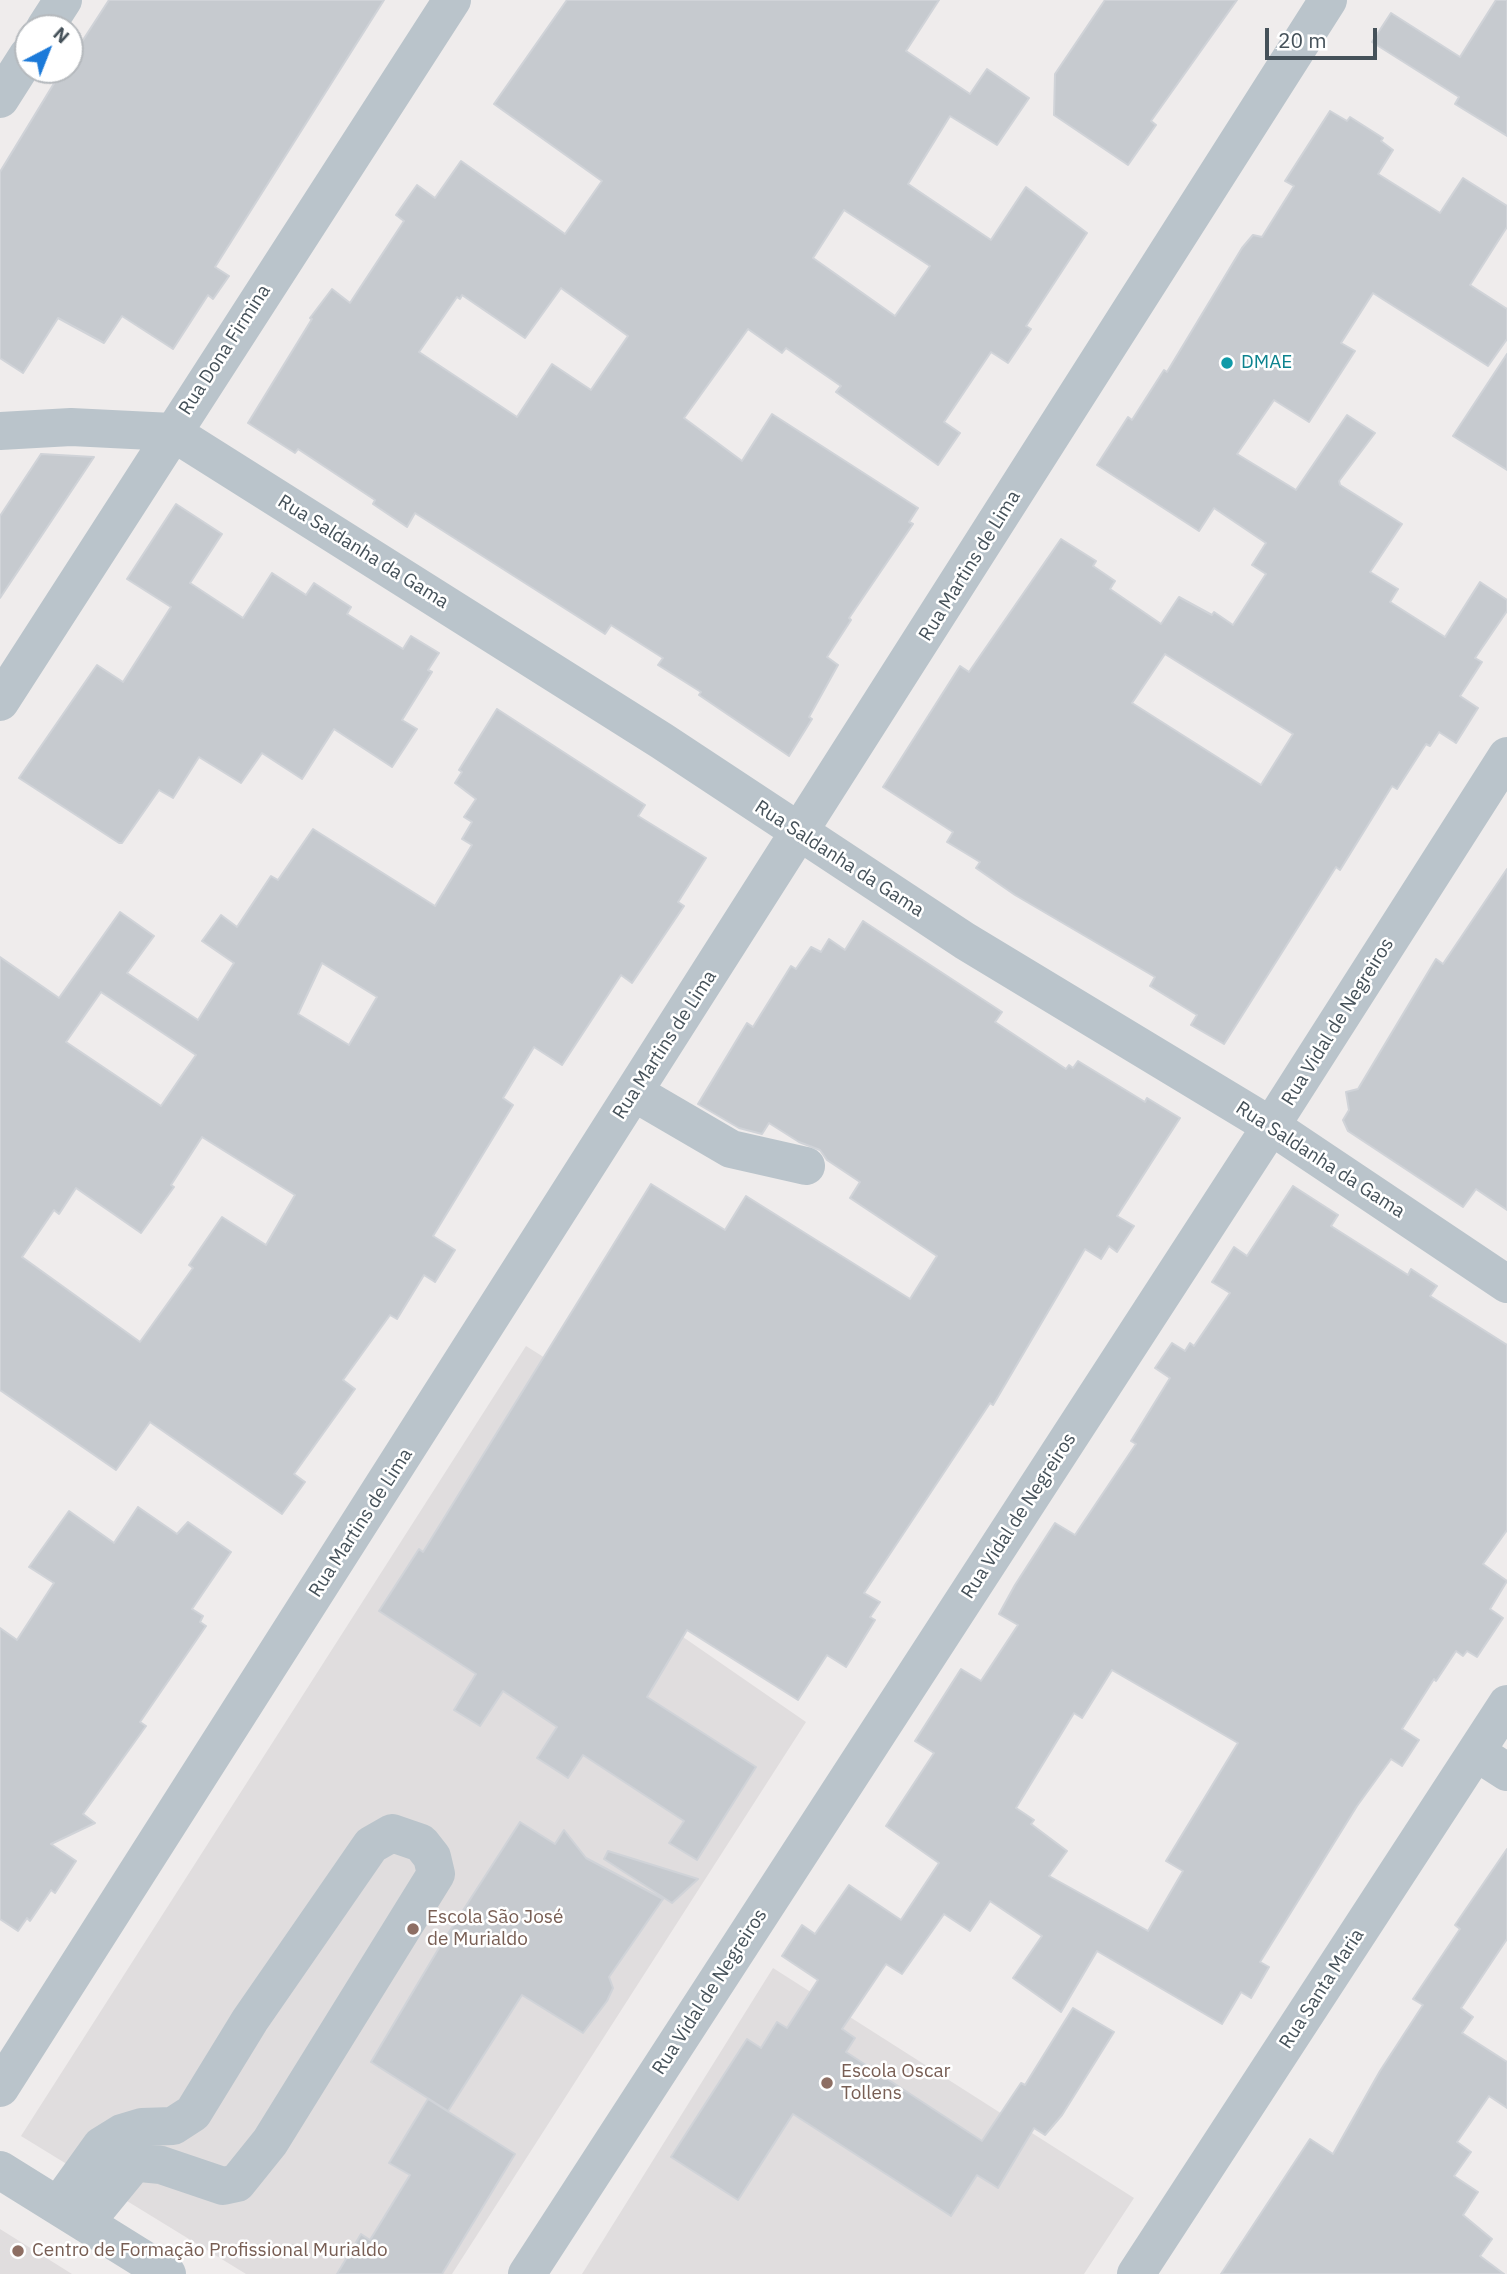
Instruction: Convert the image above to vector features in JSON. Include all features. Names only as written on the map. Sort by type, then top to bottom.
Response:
[{"type":"street","name":"Rua Dona Firmina","points":[[0,702],[452,0]]},
{"type":"street","name":"Rua Martins de Lima","points":[[0,2088],[1328,0]]},
{"type":"street","points":[[0,99],[14,77]]},
{"type":"street","points":[[0,431],[71,427],[173,432]]},
{"type":"street","name":"Rua Saldanha da Gama","points":[[173,432],[662,741],[965,942],[1271,1126],[1507,1284]]},
{"type":"street","name":"Rua Vidal de Negreiros","points":[[527,2274],[1507,757]]},
{"type":"street","points":[[635,1093],[731,1149],[806,1166]]},
{"type":"street","name":"Rua Santa Maria","points":[[1136,2274],[1492,1762],[1507,1704]]},
{"type":"street","points":[[392,1833],[421,1843],[432,1857],[436,1874],[270,2142],[237,2183],[223,2186],[161,2165],[139,2163],[71,2215],[101,2146],[122,2133],[142,2127],[173,2126],[194,2113],[250,2020],[371,1846],[392,1833]]},
{"type":"street","points":[[0,2170],[167,2274]]},
{"type":"shaded area","name":"Escola São José de Murialdo","points":[[526,1346],[698,1454],[615,1590],[806,1722],[452,2274],[246,2274],[21,2136]]},
{"type":"shaded area","name":"Escola Oscar Tollens","points":[[773,1968],[1134,2198],[1084,2274],[582,2274]]},
{"type":"shaded area","name":"Centro de Formação Profissional Murialdo","points":[[0,2229],[72,2274],[0,2274]]},
{"type":"building","points":[[109,0],[384,0],[215,267],[229,276],[213,299],[208,295],[173,349],[122,316],[104,343],[58,318],[23,373],[0,358],[0,172],[54,84],[84,84],[84,38]]},
{"type":"building","points":[[567,0],[939,0],[906,51],[970,94],[987,69],[1029,98],[997,145],[950,116],[908,184],[991,240],[1026,187],[1087,233],[1026,326],[1031,329],[1008,363],[991,352],[944,422],[960,433],[938,465],[836,392],[841,386],[786,348],[782,353],[748,329],[684,418],[742,461],[772,414],[918,508],[909,522],[913,524],[849,618],[851,620],[827,657],[838,665],[809,717],[812,719],[789,756],[699,695],[701,692],[658,665],[663,658],[611,625],[605,634],[415,513],[407,527],[373,504],[375,500],[298,449],[295,453],[248,423],[312,319],[310,318],[332,289],[350,303],[404,221],[396,215],[417,185],[435,198],[461,161],[565,234],[602,181],[494,104]],"holes":[[[844,210],[930,266],[895,316],[813,258]],[[561,288],[628,336],[591,390],[552,364],[517,417],[419,352],[457,297],[460,299],[462,295],[525,338]]]},
{"type":"building","points":[[1105,0],[1237,0],[1151,121],[1156,125],[1128,165],[1054,115],[1055,74]]},
{"type":"building","points":[[1496,0],[1507,0],[1507,136],[1455,104],[1459,97],[1372,42],[1391,13],[1460,57]]},
{"type":"building","points":[[1330,111],[1347,121],[1350,117],[1383,138],[1381,141],[1393,150],[1378,174],[1440,213],[1463,178],[1507,206],[1507,227],[1470,285],[1507,309],[1507,339],[1488,366],[1373,293],[1341,343],[1355,351],[1309,422],[1274,400],[1237,454],[1296,490],[1347,415],[1375,433],[1339,481],[1340,485],[1402,524],[1370,572],[1398,589],[1390,602],[1445,637],[1480,582],[1507,600],[1507,611],[1475,658],[1482,662],[1460,696],[1478,708],[1456,743],[1439,732],[1430,746],[1426,744],[1397,789],[1392,786],[1340,870],[1336,867],[1224,1044],[1191,1025],[1197,1015],[1150,986],[1155,977],[1015,895],[976,868],[980,862],[947,842],[953,832],[883,787],[960,666],[969,672],[1061,539],[1096,561],[1093,566],[1115,581],[1110,589],[1161,624],[1179,597],[1212,615],[1214,612],[1233,625],[1266,574],[1252,565],[1266,543],[1214,508],[1199,531],[1097,465],[1128,417],[1132,420],[1164,370],[1167,372],[1242,248],[1253,235],[1262,237],[1294,186],[1285,181]],"holes":[[[1165,654],[1293,734],[1261,785],[1132,703]]]},
{"type":"building","points":[[1507,354],[1507,470],[1453,436]]},
{"type":"building","points":[[41,454],[94,457],[0,598],[0,516]]},
{"type":"building","points":[[176,504],[222,534],[190,583],[243,618],[272,573],[306,595],[314,583],[351,607],[347,614],[403,649],[411,636],[439,653],[428,670],[432,672],[402,720],[417,729],[392,767],[334,729],[302,779],[262,753],[241,783],[199,757],[173,798],[159,790],[122,843],[119,843],[19,778],[97,665],[123,682],[171,607],[127,579]]},
{"type":"building","points":[[497,709],[645,805],[638,816],[706,858],[678,902],[684,906],[632,983],[621,975],[562,1065],[534,1047],[503,1098],[513,1105],[433,1236],[455,1250],[435,1282],[424,1275],[397,1319],[390,1315],[343,1380],[355,1389],[294,1474],[305,1482],[282,1514],[150,1422],[116,1470],[0,1390],[0,957],[59,998],[120,912],[154,936],[127,973],[198,1020],[234,963],[202,941],[221,915],[237,927],[271,876],[278,880],[313,829],[435,906],[472,845],[462,839],[472,822],[464,817],[476,799],[455,783],[462,772],[459,770]],"holes":[[[322,963],[377,997],[349,1045],[298,1014]],[[101,992],[196,1055],[161,1106],[66,1042]],[[202,1137],[295,1195],[266,1245],[222,1217],[189,1265],[193,1268],[140,1342],[22,1257],[54,1210],[59,1214],[76,1188],[141,1233],[174,1187],[171,1185]]]},
{"type":"building","points":[[1507,869],[1507,1210],[1476,1189],[1463,1207],[1348,1131],[1343,1120],[1349,1110],[1346,1092],[1358,1089],[1436,959],[1443,964]]},
{"type":"building","points":[[863,921],[1002,1012],[995,1022],[1066,1069],[1069,1065],[1073,1068],[1078,1061],[1145,1102],[1147,1098],[1180,1118],[1117,1216],[1134,1226],[1117,1252],[1109,1246],[1101,1259],[1085,1249],[993,1405],[990,1403],[864,1593],[880,1602],[870,1617],[875,1620],[846,1667],[827,1655],[798,1700],[687,1630],[647,1697],[756,1767],[697,1860],[669,1843],[684,1821],[583,1755],[568,1778],[537,1758],[557,1727],[503,1691],[480,1726],[454,1710],[476,1674],[379,1611],[419,1549],[423,1552],[651,1184],[725,1230],[746,1196],[910,1299],[937,1256],[850,1198],[860,1182],[827,1160],[820,1150],[799,1142],[769,1123],[762,1134],[739,1128],[698,1104],[747,1023],[753,1027],[791,966],[796,969],[811,947],[821,952],[829,939],[845,950]]},
{"type":"building","points":[[1293,1186],[1338,1215],[1331,1226],[1408,1275],[1411,1269],[1437,1286],[1430,1296],[1507,1345],[1507,1530],[1483,1564],[1507,1581],[1490,1609],[1503,1618],[1477,1657],[1467,1651],[1463,1656],[1456,1651],[1436,1681],[1434,1679],[1402,1729],[1419,1740],[1402,1766],[1391,1759],[1357,1806],[1260,1962],[1269,1967],[1251,1998],[1241,1992],[1222,2024],[1097,1951],[1061,2012],[1013,1978],[1042,1936],[990,1901],[970,1931],[944,1914],[902,1974],[886,1964],[842,2029],[855,2038],[846,2052],[982,2141],[1021,2083],[1025,2085],[1073,2008],[1114,2032],[1062,2115],[1045,2135],[1034,2128],[998,2188],[977,2175],[951,2216],[793,2114],[738,2200],[671,2157],[747,2039],[761,2048],[777,2022],[787,2028],[818,1980],[782,1956],[802,1925],[815,1934],[849,1885],[901,1920],[939,1863],[886,1826],[934,1753],[915,1741],[961,1669],[981,1681],[1018,1625],[999,1614],[1015,1585],[1055,1523],[1075,1535],[1136,1444],[1131,1441],[1170,1378],[1155,1368],[1172,1343],[1185,1351],[1190,1343],[1194,1346],[1230,1293],[1212,1282],[1234,1247],[1247,1256]],"holes":[[[1112,1670],[1238,1743],[1166,1861],[1183,1871],[1148,1931],[1049,1876],[1067,1851],[1031,1824],[1034,1820],[1016,1808],[1074,1713],[1082,1718]]]},
{"type":"building","points":[[138,1507],[177,1534],[188,1522],[231,1552],[192,1609],[203,1616],[200,1622],[206,1626],[140,1722],[146,1726],[83,1814],[95,1823],[51,1844],[76,1861],[55,1893],[51,1890],[30,1921],[27,1918],[18,1931],[0,1919],[0,1628],[17,1640],[54,1583],[29,1567],[69,1511],[114,1543]]},
{"type":"building","points":[[520,1822],[555,1844],[564,1830],[586,1858],[663,1899],[609,1977],[613,1988],[607,2001],[583,2033],[522,1995],[448,2111],[371,2062],[442,1943]]},
{"type":"building","points":[[1507,1849],[1507,1939],[1461,2008],[1473,2017],[1462,2033],[1507,2062],[1507,2108],[1489,2096],[1457,2142],[1471,2152],[1454,2176],[1478,2192],[1463,2215],[1492,2239],[1480,2256],[1504,2274],[1221,2274],[1310,2139],[1333,2154],[1380,2071],[1423,2005],[1413,1999],[1460,1929],[1455,1925]]},
{"type":"building","points":[[608,1851],[698,1879],[672,1903],[604,1859]]},
{"type":"building","points":[[428,2099],[515,2154],[442,2274],[337,2274],[361,2234],[370,2240],[410,2175],[389,2163]]},
{"type":"place","name":"DMAE","points":[[1227,363]]},
{"type":"place","name":"Escola São José de Murialdo","points":[[413,1929]]},
{"type":"place","name":"Escola Oscar Tollens","points":[[827,2083]]},
{"type":"place","name":"Centro de Formação Profissional Murialdo","points":[[18,2251]]}]
